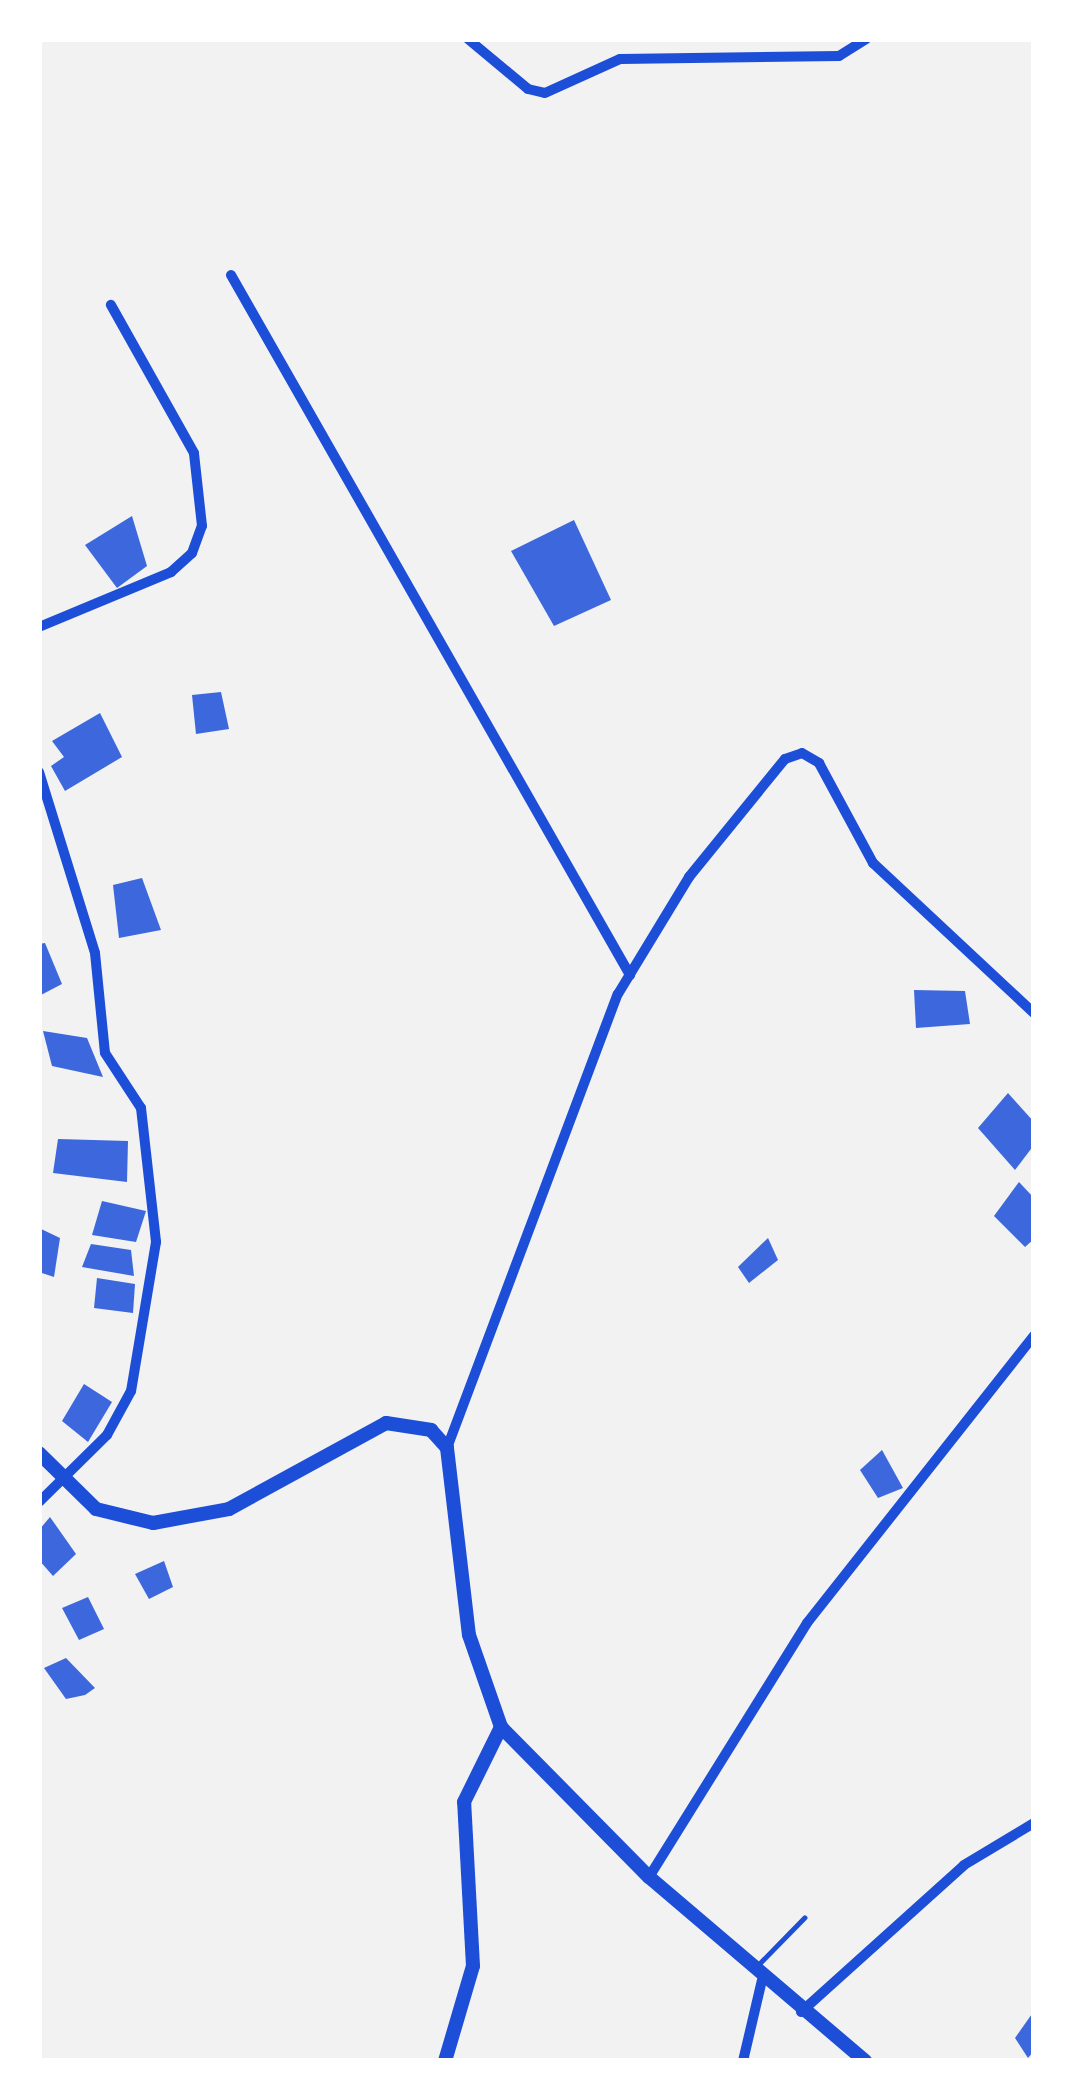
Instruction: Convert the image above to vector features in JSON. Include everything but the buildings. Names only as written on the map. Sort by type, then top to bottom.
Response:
[{"type":"street","points":[[468,39],[528,89],[545,93],[620,59],[839,56],[866,39]]},
{"type":"street","points":[[231,275],[630,974]]},
{"type":"street","points":[[39,627],[171,572],[192,553],[202,526],[194,453],[112,305]]},
{"type":"street","points":[[866,2061],[757,1976],[649,1877],[500,1727],[469,1635],[447,1448],[630,974],[689,877],[781,763],[802,753],[819,763],[873,863],[1034,1012]]},
{"type":"street","points":[[39,772],[95,953],[105,1053],[141,1108],[156,1242],[131,1391],[107,1435],[39,1502]]},
{"type":"street","points":[[649,1877],[794,1641],[1034,1336]]},
{"type":"street","points":[[39,1453],[60,1482],[111,1518],[153,1522],[230,1509],[386,1423],[418,1424],[447,1448]]},
{"type":"street","points":[[446,2061],[473,1966],[464,1802],[500,1727]]},
{"type":"street","points":[[801,2012],[964,1865],[1034,1823]]},
{"type":"street","points":[[743,2061],[757,1976]]},
{"type":"lane","points":[[757,1976],[804,1918]]}]
